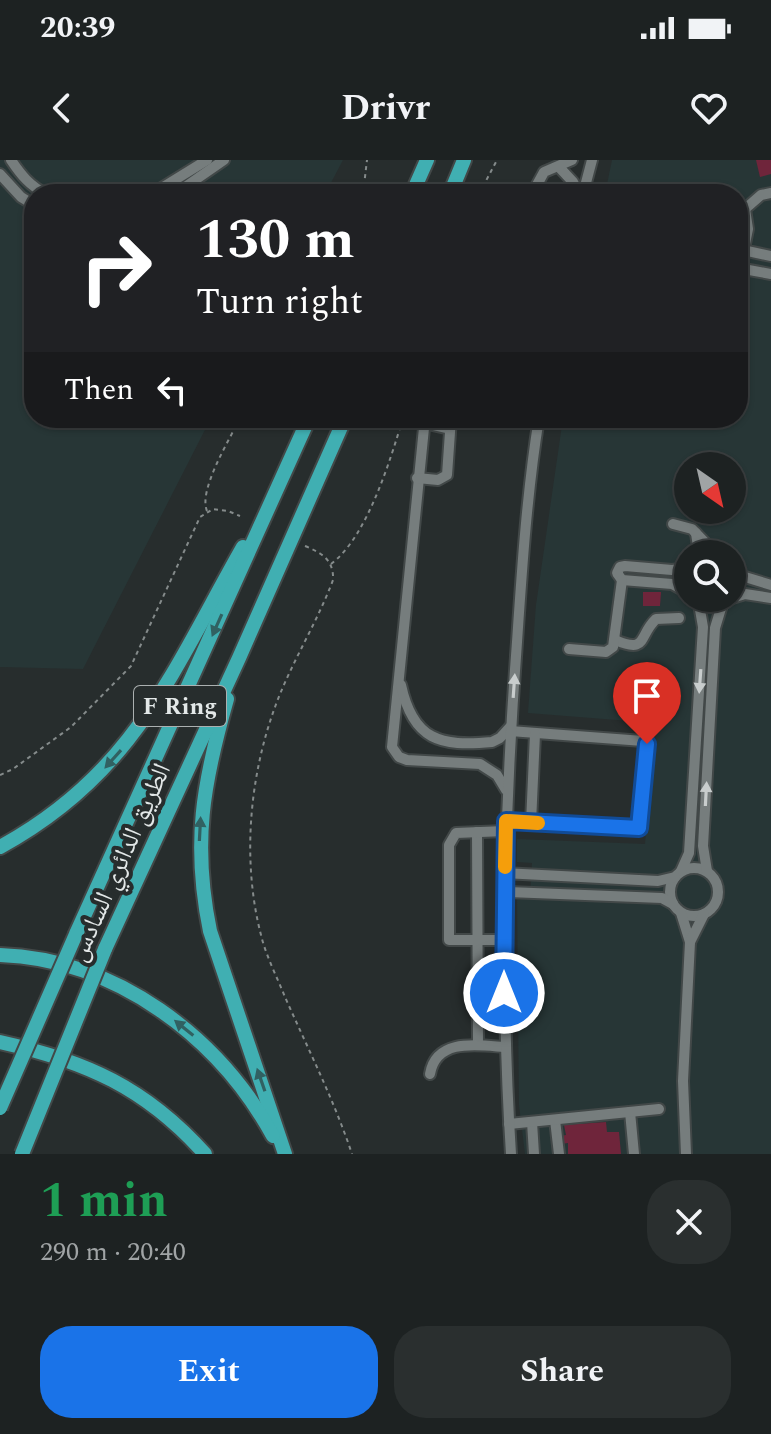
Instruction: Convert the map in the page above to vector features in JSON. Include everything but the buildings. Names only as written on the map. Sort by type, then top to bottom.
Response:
[{"type":"highway","points":[[416,184],[427,160]]},
{"type":"highway","points":[[454,184],[464,160]]},
{"type":"highway","name":"الطريق الدائري السادس","points":[[0,1108],[304,428]]},
{"type":"highway","name":"الطريق الدائري السادس","points":[[22,1154],[105,949],[341,428]]},
{"type":"highway","points":[[0,847],[28,832],[81,793],[123,748],[166,686],[282,477]]},
{"type":"highway","points":[[239,658],[206,778],[200,840],[201,871],[210,931],[284,1154]]},
{"type":"highway","points":[[0,955],[41,960],[77,969],[145,1000],[179,1023],[231,1073],[284,1154]]},
{"type":"highway","points":[[0,1042],[42,1052],[104,1074],[162,1111],[205,1154]]},
{"type":"street","points":[[11,160],[32,184]]},
{"type":"street","points":[[537,184],[541,175],[572,160]]},
{"type":"street","points":[[584,184],[592,160]]},
{"type":"street","points":[[171,184],[210,163]]},
{"type":"street","points":[[186,184],[210,163]]},
{"type":"street","points":[[559,167],[574,184]]},
{"type":"street","points":[[0,174],[24,199]]},
{"type":"street","points":[[748,206],[761,195],[771,193]]},
{"type":"street","points":[[748,251],[771,256]]},
{"type":"street","points":[[748,270],[771,274]]},
{"type":"street","points":[[423,428],[400,680],[391,740],[395,752],[407,760],[480,764],[497,775],[507,792]]},
{"type":"street","points":[[417,478],[438,480],[447,475],[450,428]]},
{"type":"street","points":[[511,1154],[504,1047],[507,792],[526,526],[538,428]]},
{"type":"street","points":[[673,524],[686,526],[703,540]]},
{"type":"street","points":[[696,533],[697,540]]},
{"type":"street","points":[[569,649],[606,652],[613,647],[622,580],[617,573],[622,566],[674,570]]},
{"type":"street","points":[[746,577],[771,585]]},
{"type":"street","points":[[622,580],[674,585]]},
{"type":"street","points":[[746,594],[771,598]]},
{"type":"street","points":[[690,942],[670,887],[689,853],[703,627],[699,612]]},
{"type":"street","points":[[707,871],[703,846],[715,628],[723,612]]},
{"type":"street","points":[[615,640],[635,646],[644,640],[656,619],[679,618]]},
{"type":"street","points":[[400,680],[409,715],[423,731],[435,738],[492,742],[510,729]]},
{"type":"street","points":[[505,940],[449,940],[450,840],[456,833],[531,823],[639,828],[647,748],[643,741],[535,734],[510,729]]},
{"type":"street","points":[[531,823],[535,734]]},
{"type":"street","points":[[477,832],[478,1045]]},
{"type":"street","points":[[505,873],[658,881],[692,868],[707,871],[715,879],[718,896],[713,907],[704,914],[690,942],[683,1081],[686,1154]]},
{"type":"street","points":[[547,894],[548,875]]},
{"type":"street","points":[[505,892],[662,898],[693,916],[704,914]]},
{"type":"street","points":[[430,1074],[434,1062],[447,1050],[458,1046],[504,1047]]},
{"type":"street","points":[[509,1124],[659,1109]]},
{"type":"street","points":[[630,1112],[634,1154]]},
{"type":"street","points":[[555,1120],[559,1154]]},
{"type":"street","points":[[532,1122],[534,1154]]},
{"type":"path","points":[[364,184],[367,160]]},
{"type":"path","points":[[484,184],[497,160]]},
{"type":"path","points":[[207,511],[204,505],[206,488],[235,428]]},
{"type":"path","points":[[331,564],[347,551],[385,477],[400,428]]},
{"type":"path","points":[[0,775],[71,727],[131,666],[200,517],[207,511],[220,509],[240,516]]},
{"type":"path","points":[[305,546],[323,555],[331,564],[333,580],[275,707],[262,750],[253,796],[251,858],[261,936],[305,1044],[340,1118],[352,1154]]},
{"type":"shaded area","points":[[0,160],[343,160],[330,184],[24,184],[24,428],[206,428],[83,669],[0,667]]},
{"type":"shaded area","points":[[612,160],[771,160],[771,1154],[525,1154],[519,1105],[517,896],[530,897],[532,863],[517,862],[517,839],[645,844],[655,723],[528,713],[536,605],[562,428],[748,428],[748,184],[607,184]]},
{"type":"slow traffic","points":[[505,867],[506,821],[538,823]]},
{"type":"route","points":[[504,993],[506,821],[639,828],[647,744]]}]
